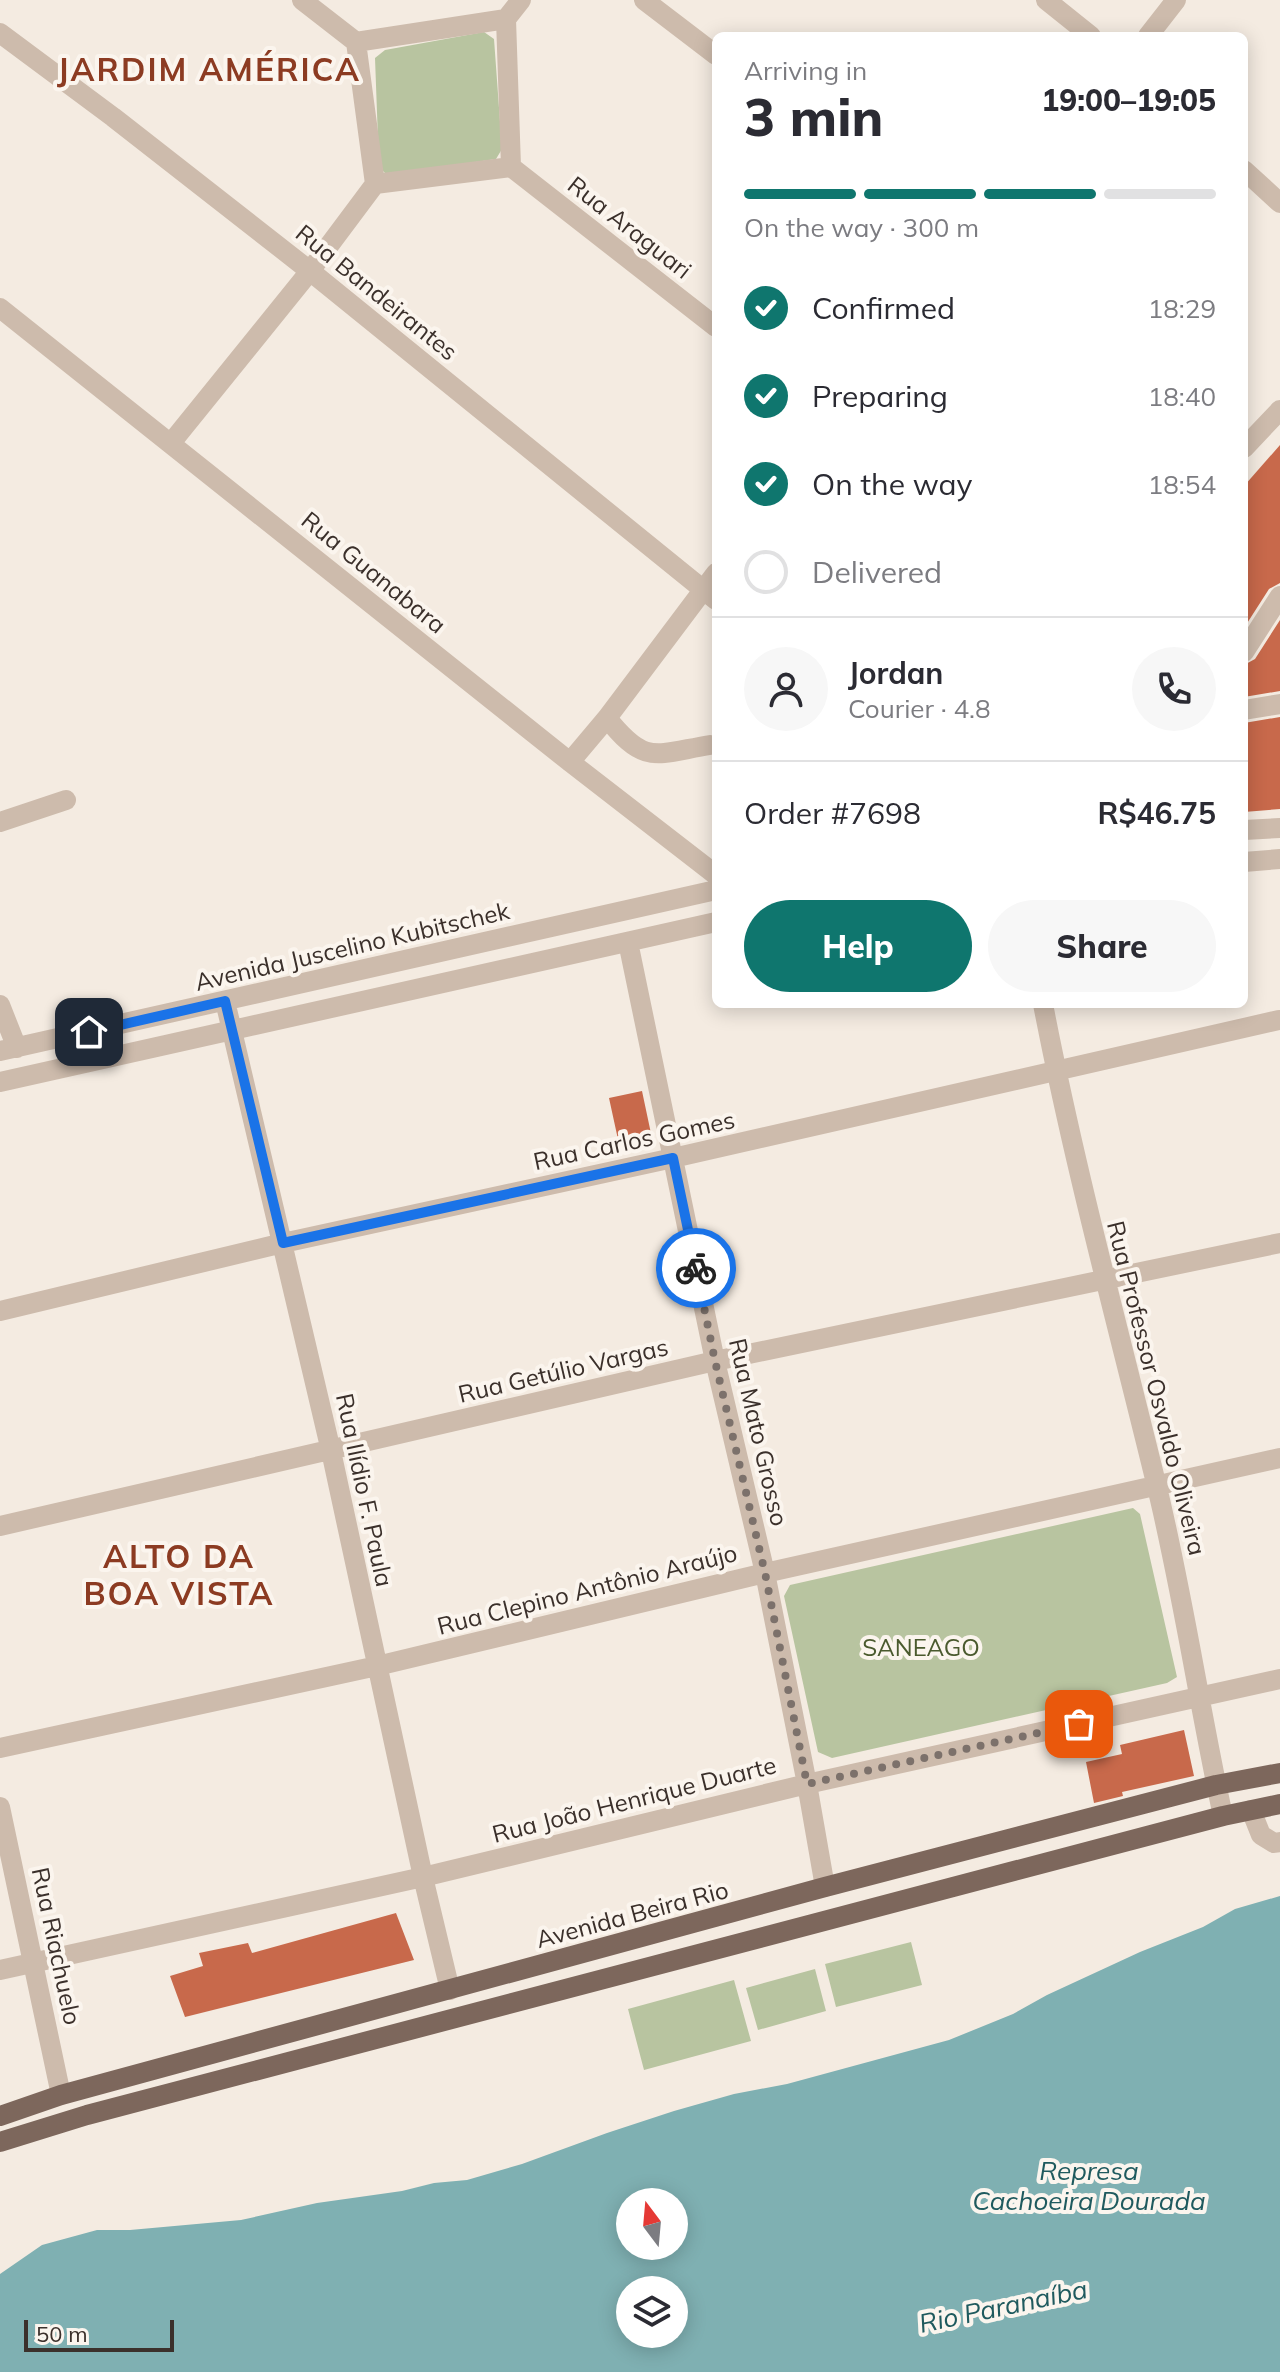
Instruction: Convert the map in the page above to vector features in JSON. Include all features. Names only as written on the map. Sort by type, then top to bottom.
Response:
[{"type":"main road","name":"Avenida Beira Rio","points":[[0,2116],[61,2095],[825,1887],[1216,1785],[1280,1773]]},
{"type":"main road","points":[[0,2142],[87,2115],[1223,1816],[1280,1804]]},
{"type":"street","points":[[171,443],[310,271],[375,184],[356,42],[302,0]]},
{"type":"street","points":[[375,184],[511,167],[506,19],[521,0]]},
{"type":"street","points":[[644,0],[712,52]]},
{"type":"street","points":[[1046,0],[1086,32]]},
{"type":"street","points":[[1151,32],[1176,0]]},
{"type":"street","points":[[356,42],[506,19]]},
{"type":"street","name":"Rua Bandeirantes","points":[[0,33],[310,271],[709,595]]},
{"type":"street","name":"Rua Araguari","points":[[511,167],[712,324]]},
{"type":"street","points":[[1248,174],[1280,203]]},
{"type":"street","name":"Rua Guanabara","points":[[0,308],[712,872]]},
{"type":"street","points":[[1248,444],[1280,410]]},
{"type":"street","points":[[570,762],[709,595]]},
{"type":"street","points":[[1248,646],[1280,596]]},
{"type":"street","points":[[1248,709],[1280,704]]},
{"type":"street","points":[[607,718],[636,749],[653,754],[710,745]]},
{"type":"street","points":[[0,822],[66,800]]},
{"type":"street","points":[[1248,830],[1280,828]]},
{"type":"street","points":[[1248,862],[1280,859]]},
{"type":"street","name":"Avenida Juscelino Kubitschek","points":[[17,1048],[712,891]]},
{"type":"street","points":[[0,1082],[712,923]]},
{"type":"street","points":[[523,934],[529,963]]},
{"type":"street","name":"Rua Mato Grosso","points":[[628,942],[715,1361],[765,1573],[825,1887]]},
{"type":"street","name":"Rua Ilídio F. Paula","points":[[225,1001],[331,1451],[450,1990]]},
{"type":"street","points":[[0,1005],[17,1048],[42,1072]]},
{"type":"street","name":"Rua Professor Osvaldo Oliveira","points":[[1044,1008],[1104,1280],[1157,1485],[1223,1816]]},
{"type":"street","name":"Rua Carlos Gomes","points":[[0,1311],[283,1243],[1279,1020]]},
{"type":"street","name":"Rua Getúlio Vargas","points":[[0,1526],[715,1361],[1280,1243]]},
{"type":"street","name":"Rua Clepino Antônio Araújo","points":[[0,1748],[377,1666],[765,1573],[1280,1458]]},
{"type":"street","name":"Rua João Henrique Duarte","points":[[0,1970],[423,1877],[807,1784],[1280,1679]]},
{"type":"street","name":"Rua Riachuelo","points":[[0,1807],[61,2095]]},
{"type":"street","points":[[1251,1810],[1261,1835],[1274,1843],[1280,1842]]},
{"type":"green space","points":[[484,32],[494,39],[502,149],[496,159],[387,175],[379,167],[375,58],[385,50]]},
{"type":"green space","name":"SANEAGO","points":[[1133,1508],[1140,1514],[1177,1677],[1167,1683],[832,1758],[818,1752],[784,1596],[790,1585]]},
{"type":"green space","points":[[911,1942],[922,1985],[836,2007],[825,1964]]},
{"type":"green space","points":[[815,1969],[826,2011],[758,2030],[746,1988]]},
{"type":"green space","points":[[734,1980],[751,2041],[644,2070],[628,2009]]},
{"type":"water","name":"Represa Cachoeira Dourada","points":[[1280,1896],[1280,2372],[0,2372],[0,2274],[42,2245],[97,2230],[241,2220],[317,2203],[467,2180],[674,2111],[949,2040],[1013,2014],[1140,1952],[1203,1927],[1235,1909]]},
{"type":"building","points":[[1280,445],[1280,583],[1269,589],[1248,622],[1248,481]]},
{"type":"building","points":[[1280,620],[1280,691],[1248,696],[1248,663],[1255,659]]},
{"type":"building","points":[[1280,717],[1280,809],[1248,812],[1248,722]]},
{"type":"building","points":[[642,1091],[653,1143],[634,1148],[633,1140],[619,1144],[609,1098]]},
{"type":"building","points":[[1184,1730],[1194,1776],[1122,1792],[1123,1796],[1094,1803],[1086,1762],[1122,1754],[1120,1745]]},
{"type":"building","points":[[396,1913],[414,1960],[185,2017],[170,1976],[203,1966],[199,1953],[248,1943],[252,1953]]},
{"type":"way so far","points":[[696,1268],[765,1573],[807,1784],[1079,1724]]},
{"type":"district","name":"JARDIM AMÉRICA","points":[[209,69]]},
{"type":"district","name":"ALTO DA BOA VISTA","points":[[179,1574]]},
{"type":"route","points":[[89,1032],[225,1001],[283,1243],[673,1158],[696,1268]]},
{"type":"water label","name":"Rio Paranaíba","points":[[1003,2306]]}]
